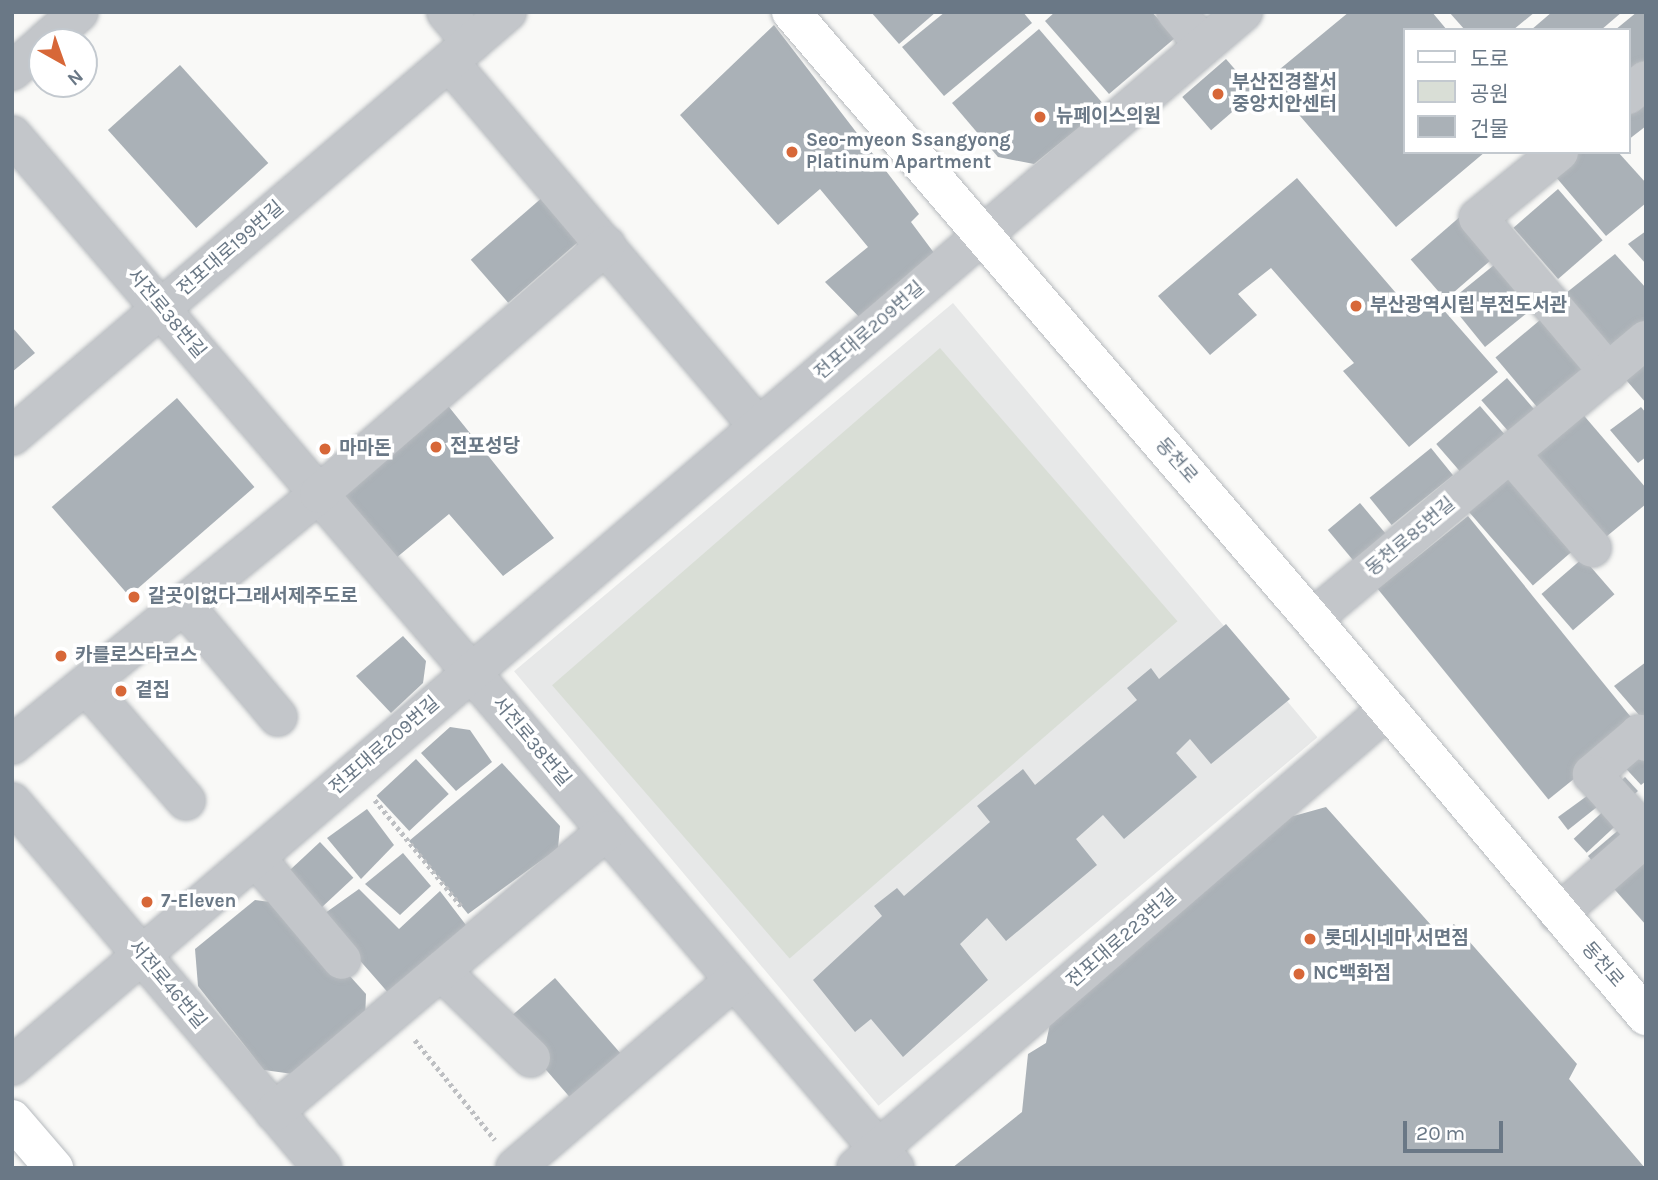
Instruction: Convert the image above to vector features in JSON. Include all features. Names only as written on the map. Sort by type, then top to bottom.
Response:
[{"type":"main road","name":"동천로","points":[[791,12],[1312,619],[1558,914],[1645,1012]]},
{"type":"main road","points":[[12,1119],[54,1168]]},
{"type":"street","points":[[61,28],[79,12]]},
{"type":"street","points":[[446,12],[460,53],[607,246],[758,427]]},
{"type":"street","name":"전포대로199번길","points":[[12,436],[507,12]]},
{"type":"street","points":[[1176,12],[1204,45]]},
{"type":"street","name":"전포대로209번길","points":[[12,1066],[1243,12]]},
{"type":"street","points":[[12,71],[28,57]]},
{"type":"street","points":[[1630,93],[1646,80]]},
{"type":"street","name":"서전로38번길","points":[[12,135],[734,980],[877,1161]]},
{"type":"street","points":[[1557,154],[1478,218],[1608,372]]},
{"type":"street","points":[[12,745],[319,494],[607,246]]},
{"type":"street","name":"동천로85번길","points":[[1312,619],[1646,341]]},
{"type":"street","points":[[1511,454],[1592,548]]},
{"type":"street","points":[[184,604],[278,717]]},
{"type":"street","points":[[86,684],[186,800]]},
{"type":"street","name":"전포대로223번길","points":[[877,1161],[1388,709]]},
{"type":"street","points":[[1558,914],[1646,836],[1592,774],[1639,734],[1646,742]]},
{"type":"street","name":"서전로46번길","points":[[12,802],[322,1168]]},
{"type":"street","points":[[274,1112],[607,831]]},
{"type":"street","points":[[256,858],[342,960]]},
{"type":"street","points":[[442,971],[531,1058]]},
{"type":"street","points":[[516,1167],[734,980]]},
{"type":"path","points":[[353,774],[485,934]]},
{"type":"path","points":[[393,1012],[516,1167]]},
{"type":"shaded area","points":[[953,303],[1317,737],[879,1106],[514,671]]},
{"type":"green space","points":[[940,348],[1177,621],[790,958],[552,685]]},
{"type":"building","points":[[871,12],[936,12],[899,44]]},
{"type":"building","points":[[945,12],[1023,12],[1032,23],[944,96],[902,47]]},
{"type":"building","points":[[1055,12],[1152,12],[1175,38],[1109,94],[1045,21]]},
{"type":"building","points":[[1349,12],[1432,12],[1445,28],[1402,28],[1402,154],[1483,154],[1396,227],[1268,79]]},
{"type":"building","points":[[1449,12],[1535,12],[1515,28],[1463,28]]},
{"type":"building","points":[[1552,12],[1622,12],[1603,28],[1533,28]]},
{"type":"building","points":[[1637,12],[1646,12],[1646,64],[1630,76],[1630,28],[1617,28]]},
{"type":"building","name":"Seo-myeon Ssangyong Platinum Apartment","points":[[774,25],[919,214],[911,222],[940,261],[867,325],[825,282],[868,247],[820,189],[778,225],[680,115]]},
{"type":"building","points":[[1039,29],[1105,106],[1034,164],[998,157],[952,103]]},
{"type":"building","name":"부산진경찰서 중앙치안센터","points":[[1226,59],[1255,92],[1211,130],[1182,97]]},
{"type":"building","points":[[180,65],[268,163],[196,228],[108,130]]},
{"type":"building","points":[[1646,89],[1646,126],[1630,138],[1630,101]]},
{"type":"building","points":[[1570,154],[1620,154],[1646,183],[1646,203],[1606,236],[1550,170]]},
{"type":"building","name":"부산광역시립 부전도서관","points":[[1297,178],[1414,314],[1434,299],[1498,372],[1409,447],[1343,371],[1354,363],[1271,268],[1238,294],[1257,315],[1210,355],[1158,296]]},
{"type":"building","points":[[1558,189],[1603,240],[1558,279],[1513,228]]},
{"type":"building","points":[[544,196],[581,239],[508,303],[471,260]]},
{"type":"building","points":[[1462,215],[1497,255],[1445,300],[1411,260]]},
{"type":"building","points":[[1646,231],[1646,264],[1628,244]]},
{"type":"building","points":[[1615,254],[1646,288],[1646,326],[1607,359],[1556,301]]},
{"type":"building","points":[[1499,261],[1536,306],[1485,347],[1448,302]]},
{"type":"building","points":[[1546,315],[1589,366],[1539,409],[1495,357]]},
{"type":"building","points":[[12,327],[35,353],[12,372]]},
{"type":"building","points":[[1646,354],[1646,403],[1621,374]]},
{"type":"building","points":[[1507,378],[1537,413],[1512,435],[1481,400]]},
{"type":"building","points":[[177,398],[254,487],[129,596],[52,507]]},
{"type":"building","name":"전포성당","points":[[445,402],[554,538],[503,576],[449,514],[396,558],[338,492]]},
{"type":"building","points":[[1480,406],[1504,434],[1461,472],[1436,444]]},
{"type":"building","points":[[1641,407],[1646,413],[1646,457],[1638,463],[1610,430]]},
{"type":"building","points":[[1580,411],[1646,488],[1646,504],[1601,541],[1527,455]]},
{"type":"building","points":[[1431,448],[1453,475],[1392,525],[1370,498]]},
{"type":"building","points":[[1509,471],[1576,548],[1533,585],[1466,508]]},
{"type":"building","points":[[1360,503],[1386,534],[1354,561],[1328,530]]},
{"type":"building","points":[[1468,516],[1639,727],[1548,800],[1378,589]]},
{"type":"building","points":[[1583,558],[1614,594],[1573,630],[1541,594]]},
{"type":"building","points":[[1226,624],[1290,699],[1211,764],[1190,739],[1176,753],[1197,777],[1124,839],[1103,815],[1076,839],[1097,865],[1006,941],[987,918],[960,944],[988,980],[903,1057],[871,1019],[855,1032],[813,980],[882,916],[874,906],[897,888],[904,896],[990,822],[977,806],[1023,769],[1035,785],[1137,700],[1127,688],[1151,668],[1159,679]]},
{"type":"building","points":[[403,636],[426,661],[423,683],[391,713],[356,676]]},
{"type":"building","points":[[1646,662],[1646,723],[1614,686]]},
{"type":"building","points":[[450,727],[470,730],[492,762],[456,791],[421,753]]},
{"type":"building","points":[[1646,750],[1646,781],[1641,785],[1619,761]]},
{"type":"building","points":[[416,759],[449,794],[409,831],[377,796]]},
{"type":"building","points":[[502,763],[560,826],[558,848],[468,914],[409,841]]},
{"type":"building","points":[[1625,777],[1638,791],[1626,802],[1613,788]]},
{"type":"building","points":[[1598,788],[1607,799],[1568,830],[1558,817]]},
{"type":"building","points":[[1611,804],[1624,818],[1587,853],[1574,839]]},
{"type":"building","name":"NC백화점","points":[[1326,807],[1439,934],[1454,924],[1577,1064],[1569,1079],[1645,1168],[952,1168],[1022,1112],[1028,1054],[1046,1043],[1052,1014],[1290,817]]},
{"type":"building","points":[[367,809],[394,845],[361,879],[327,838]]},
{"type":"building","points":[[1628,822],[1598,868],[1588,856]]},
{"type":"building","points":[[320,842],[353,878],[318,911],[285,875]]},
{"type":"building","points":[[1646,851],[1646,925],[1608,882]]},
{"type":"building","points":[[403,853],[431,886],[400,915],[365,884]]},
{"type":"building","points":[[359,889],[399,929],[440,891],[469,929],[391,996],[321,916]]},
{"type":"building","points":[[255,900],[285,904],[366,994],[365,1021],[300,1075],[264,1070],[198,986],[195,949]]},
{"type":"building","points":[[555,978],[626,1060],[575,1103],[504,1022]]},
{"type":"place","name":"부산진경찰서 중앙치안센터","points":[[1218,94]]},
{"type":"place","name":"뉴페이스의원","points":[[1040,117]]},
{"type":"place","name":"Seo-myeon Ssangyong Platinum Apartment","points":[[792,152]]},
{"type":"place","name":"부산광역시립 부전도서관","points":[[1356,306]]},
{"type":"place","name":"전포성당","points":[[436,447]]},
{"type":"place","name":"마마돈","points":[[325,449]]},
{"type":"place","name":"갈곳이없다그래서제주도로","points":[[134,597]]},
{"type":"place","name":"카를로스타코스","points":[[61,656]]},
{"type":"place","name":"곁집","points":[[121,691]]},
{"type":"place","name":"7-Eleven","points":[[147,902]]},
{"type":"place","name":"롯데시네마 서면점","points":[[1310,939]]},
{"type":"place","name":"NC백화점","points":[[1299,974]]}]
